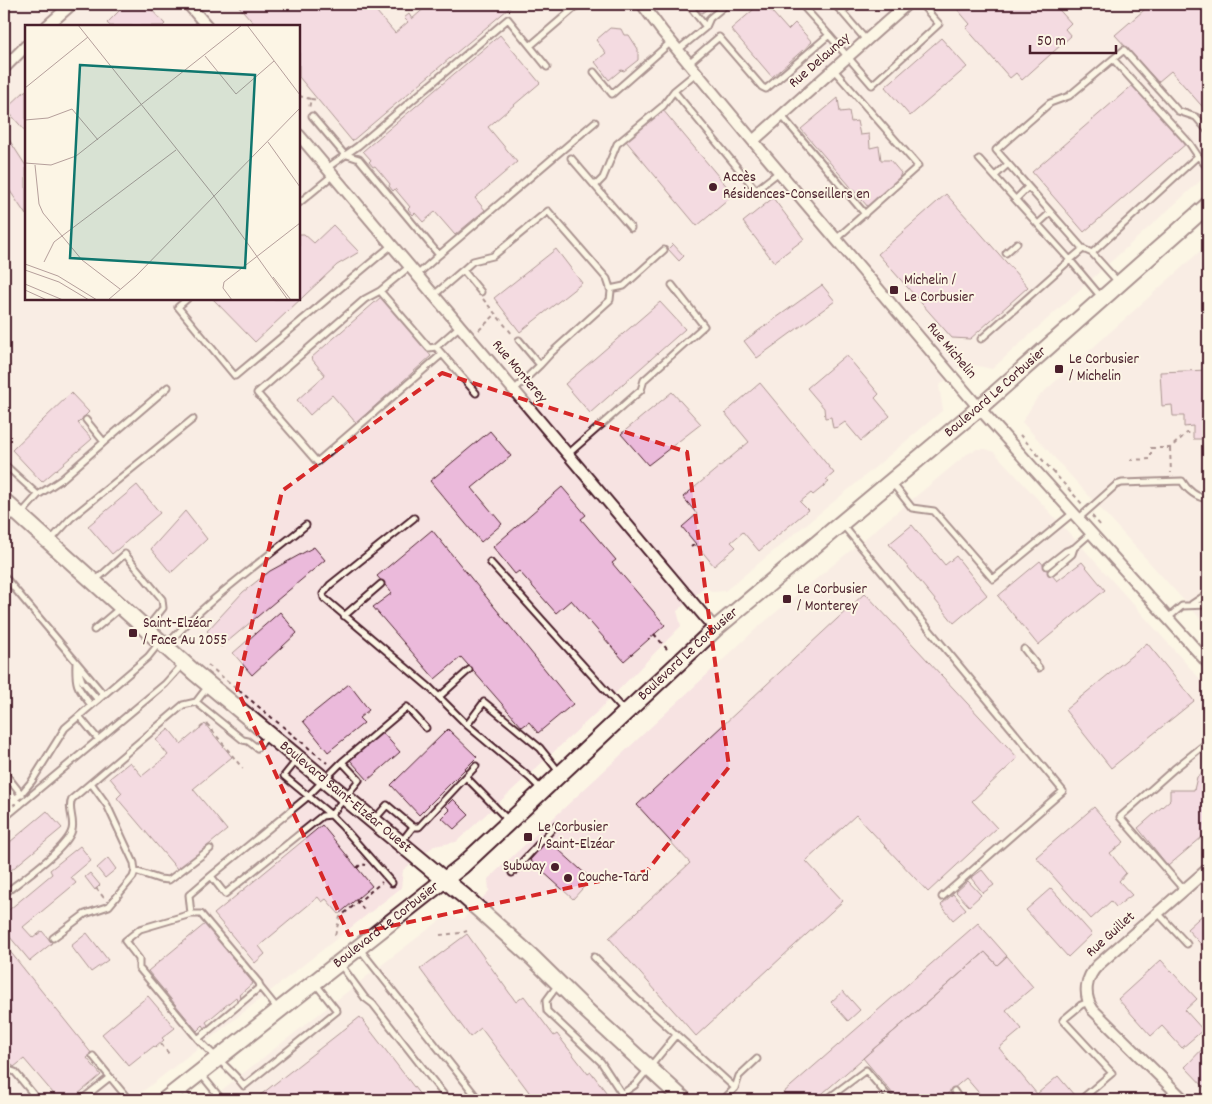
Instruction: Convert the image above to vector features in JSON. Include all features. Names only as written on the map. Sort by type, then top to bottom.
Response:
[{"type":"street","points":[[49,25],[72,4]]},
{"type":"street","points":[[188,4],[206,25]]},
{"type":"street","name":"Rue Michelin","points":[[642,4],[753,141],[979,408],[1208,663]]},
{"type":"street","name":"Rue Delaunay","points":[[753,141],[907,4]]},
{"type":"street","points":[[4,68],[25,47]]},
{"type":"street","name":"Rue Monterey","points":[[300,141],[330,172],[715,629]]},
{"type":"street","name":"Boulevard Le Corbusier","points":[[165,1100],[185,1094],[200,1073],[217,1059],[462,866],[715,629],[979,408],[1208,205]]},
{"type":"street","name":"Boulevard Saint-Elzéar Ouest","points":[[4,501],[209,685],[445,880],[684,1100]]},
{"type":"street","name":"Rue Guillet","points":[[1089,1002],[1087,984],[1092,972],[1208,870]]},
{"type":"street","points":[[1089,1002],[1097,1014],[1184,1100]]},
{"type":"lane","points":[[530,46],[580,4]]},
{"type":"lane","points":[[688,4],[706,27]]},
{"type":"lane","points":[[678,50],[706,27],[710,18],[727,4]]},
{"type":"lane","points":[[801,4],[872,85],[939,24],[921,4]]},
{"type":"lane","points":[[834,4],[866,40]]},
{"type":"lane","points":[[842,12],[851,4]]},
{"type":"lane","points":[[300,202],[330,172],[344,154],[358,146],[508,19],[547,67]]},
{"type":"lane","points":[[689,63],[719,36],[762,87],[766,89],[829,35]]},
{"type":"lane","points":[[594,72],[612,94],[671,42]]},
{"type":"lane","points":[[1120,284],[1092,253],[1082,249],[996,150],[1050,103],[1069,96],[1124,50],[1178,111],[1196,117],[1208,131]]},
{"type":"lane","points":[[1114,59],[1190,144],[1208,168]]},
{"type":"lane","points":[[833,69],[918,166],[836,239]]},
{"type":"lane","points":[[595,186],[603,178],[616,144],[663,106],[674,91],[697,73]]},
{"type":"lane","points":[[674,91],[756,190],[779,171]]},
{"type":"lane","points":[[310,115],[344,154],[359,159],[439,255]]},
{"type":"lane","points":[[781,115],[865,214]]},
{"type":"lane","points":[[442,354],[317,462],[258,393],[365,299],[439,255],[595,122]]},
{"type":"lane","points":[[1092,253],[1198,156]]},
{"type":"lane","points":[[571,158],[631,228]]},
{"type":"lane","points":[[980,159],[1103,299]]},
{"type":"lane","points":[[995,176],[1008,164]]},
{"type":"lane","points":[[1016,199],[1028,187]]},
{"type":"lane","points":[[434,295],[474,261],[493,256],[548,212],[606,278],[610,289],[610,300],[550,353],[514,390]]},
{"type":"lane","points":[[1038,224],[1050,213]]},
{"type":"lane","points":[[1006,253],[1017,243]]},
{"type":"lane","points":[[186,300],[178,307],[235,376],[392,245]]},
{"type":"lane","points":[[981,339],[1082,249]]},
{"type":"lane","points":[[610,289],[624,286],[664,250]]},
{"type":"lane","points":[[463,270],[481,292]]},
{"type":"lane","points":[[568,454],[641,390],[644,380],[704,326],[672,285]]},
{"type":"lane","points":[[380,291],[429,348],[436,347],[460,326]]},
{"type":"lane","points":[[519,340],[540,365]]},
{"type":"lane","points":[[436,347],[476,393]]},
{"type":"lane","points":[[20,515],[38,496],[62,479],[168,387]]},
{"type":"lane","points":[[49,542],[71,518],[193,419]]},
{"type":"lane","points":[[86,420],[104,442]]},
{"type":"lane","points":[[4,464],[38,496]]},
{"type":"lane","points":[[891,481],[912,508],[934,511],[993,579],[1076,516],[1088,511],[1116,486],[1125,482],[1182,481],[1188,490],[1208,499]]},
{"type":"lane","points":[[414,518],[326,589],[323,594],[326,601],[429,687],[466,725],[530,778],[542,791]]},
{"type":"lane","points":[[841,523],[1063,791],[942,897]]},
{"type":"lane","points":[[4,808],[21,794],[35,776],[65,728],[213,601],[306,525]]},
{"type":"lane","points":[[1047,566],[1066,551],[1074,548],[1091,533]]},
{"type":"lane","points":[[1051,572],[1072,554],[1074,548]]},
{"type":"lane","points":[[94,582],[125,554],[162,599],[163,608],[146,629]]},
{"type":"lane","points":[[490,562],[625,713]]},
{"type":"lane","points":[[4,576],[104,695]]},
{"type":"lane","points":[[344,616],[381,584]]},
{"type":"lane","points":[[1192,604],[1208,595]]},
{"type":"lane","points":[[1168,618],[1179,607],[1192,604],[1208,605]]},
{"type":"lane","points":[[94,630],[121,607]]},
{"type":"lane","points":[[1024,649],[1039,668]]},
{"type":"lane","points":[[76,662],[82,681],[98,700]]},
{"type":"lane","points":[[76,662],[77,687],[91,706]]},
{"type":"lane","points":[[4,818],[165,684],[184,663]]},
{"type":"lane","points":[[439,697],[469,670]]},
{"type":"lane","points":[[4,894],[67,840],[73,828],[70,808],[71,801],[183,706],[196,702],[209,685]]},
{"type":"lane","points":[[196,702],[243,740],[248,741],[256,748],[268,735]]},
{"type":"lane","points":[[466,725],[484,702],[540,748],[560,774]]},
{"type":"lane","points":[[192,914],[189,895],[308,796],[342,762],[407,708],[426,728]]},
{"type":"lane","points":[[79,716],[98,739]]},
{"type":"lane","points":[[1184,890],[1120,817],[1174,769],[1208,742]]},
{"type":"lane","points":[[298,759],[284,776],[331,815],[392,883]]},
{"type":"lane","points":[[211,876],[225,894],[322,816],[331,815],[359,780],[342,762]]},
{"type":"lane","points":[[400,843],[412,828],[419,827],[476,766]]},
{"type":"lane","points":[[4,772],[26,800]]},
{"type":"lane","points":[[466,777],[509,821]]},
{"type":"lane","points":[[53,938],[86,914],[109,906],[133,878],[135,871],[134,863],[107,805],[91,783]]},
{"type":"lane","points":[[4,784],[20,805]]},
{"type":"lane","points":[[4,797],[14,810]]},
{"type":"lane","points":[[374,821],[387,805],[412,828]]},
{"type":"lane","points":[[512,873],[555,826]]},
{"type":"lane","points":[[135,871],[158,880],[169,880],[210,849]]},
{"type":"lane","points":[[1158,913],[1187,944]]},
{"type":"lane","points":[[279,1011],[260,987],[259,983],[201,914],[176,917],[140,929],[125,941],[139,959],[139,968],[198,1039],[244,1086],[337,1011],[314,983]]},
{"type":"lane","points":[[359,948],[480,1100]]},
{"type":"lane","points":[[594,956],[676,1035],[735,1088]]},
{"type":"lane","points":[[340,963],[365,998],[373,1004],[448,1100]]},
{"type":"lane","points":[[559,984],[547,998],[545,1003],[547,1010],[600,1062],[622,1097],[635,1085],[676,1035]]},
{"type":"lane","points":[[198,1039],[260,987]]},
{"type":"lane","points":[[1082,1100],[1112,1073],[1063,1020],[1081,1005],[1089,1002]]},
{"type":"lane","points":[[93,1056],[129,1100]]},
{"type":"lane","points":[[722,1100],[735,1088],[739,1076],[756,1059]]},
{"type":"lane","points":[[5,1070],[15,1072],[36,1099]]},
{"type":"lane","points":[[826,1100],[866,1070],[891,1100]]},
{"type":"lane","points":[[200,1073],[222,1100]]},
{"type":"lane","points":[[81,1100],[110,1077]]},
{"type":"lane","points":[[954,1091],[960,1100]]},
{"type":"path","points":[[300,96],[318,100]]},
{"type":"path","points":[[310,115],[311,99]]},
{"type":"path","points":[[483,300],[511,333]]},
{"type":"path","points":[[479,330],[495,315]]},
{"type":"path","points":[[1130,460],[1151,459],[1151,448],[1170,448],[1187,433],[1193,433]]},
{"type":"path","points":[[1020,435],[1102,527]]},
{"type":"path","points":[[1170,448],[1171,463]]},
{"type":"path","points":[[691,547],[695,544]]},
{"type":"path","points":[[654,634],[667,649]]},
{"type":"path","name":"Boulevard Saint-Elzéar Ouest","points":[[208,664],[327,763]]},
{"type":"path","points":[[200,728],[205,724],[208,726],[243,769]]},
{"type":"path","points":[[357,868],[362,864],[368,865]]},
{"type":"path","points":[[96,888],[103,896]]},
{"type":"path","points":[[335,935],[340,917],[375,888]]},
{"type":"path","points":[[357,901],[365,911]]},
{"type":"path","points":[[440,935],[467,931]]},
{"type":"path","points":[[161,1044],[169,1054]]},
{"type":"highlighted area","points":[[442,373],[687,452],[729,767],[647,871],[349,935],[237,689],[282,491]]},
{"type":"shaded area","points":[[4,4],[1208,4],[1208,174],[992,369],[964,363],[939,386],[943,410],[725,591],[713,592],[705,587],[677,611],[681,626],[597,712],[456,842],[434,846],[403,870],[401,888],[132,1100],[4,1100]]},
{"type":"shaded area","points":[[1208,244],[1208,627],[1022,422],[1037,398]]},
{"type":"shaded area","points":[[977,449],[986,449],[994,452],[1208,688],[1208,1100],[209,1100],[447,915],[463,919],[489,891],[488,879],[757,628],[967,454]]},
{"type":"building","points":[[126,4],[146,4],[165,24],[109,25],[107,23]]},
{"type":"building","points":[[237,4],[370,4],[395,33],[408,22],[404,18],[409,14],[412,19],[429,4],[514,4],[352,141],[300,78],[300,25],[255,25]]},
{"type":"building","points":[[694,4],[714,4],[702,13],[698,11]]},
{"type":"building","points":[[760,4],[765,4],[788,30],[795,23],[812,42],[772,77],[731,29]]},
{"type":"building","points":[[963,4],[1054,4],[1071,23],[1065,29],[1071,36],[1022,80],[1016,73],[1010,78],[966,28],[970,24],[957,9]]},
{"type":"building","points":[[1151,4],[1208,4],[1208,113],[1171,71],[1158,82],[1115,35]]},
{"type":"building","points":[[610,28],[621,29],[624,35],[629,35],[638,49],[638,60],[609,80],[595,62],[606,53],[596,40]]},
{"type":"building","points":[[500,35],[540,83],[488,127],[517,162],[475,198],[485,210],[455,235],[435,212],[423,222],[415,213],[413,215],[408,209],[410,207],[395,189],[393,191],[389,186],[390,184],[375,166],[373,167],[369,162],[371,160],[363,151]]},
{"type":"building","points":[[941,38],[967,67],[910,116],[885,87]]},
{"type":"building","points":[[1135,83],[1187,143],[1084,232],[1032,172]]},
{"type":"building","points":[[25,91],[25,131],[6,109]]},
{"type":"building","points":[[838,98],[840,112],[849,111],[851,122],[857,121],[860,135],[869,134],[870,148],[879,146],[881,160],[890,160],[901,173],[898,181],[868,207],[801,129]]},
{"type":"building","points":[[663,110],[734,195],[697,226],[626,141]]},
{"type":"building","points":[[8,138],[25,164],[25,214],[4,182],[4,141]]},
{"type":"building","points":[[946,194],[1028,287],[970,339],[952,338],[878,254]]},
{"type":"building","points":[[773,198],[804,239],[774,262],[743,222]]},
{"type":"building","points":[[333,225],[359,252],[337,265],[300,300],[300,234],[304,234],[314,243]]},
{"type":"building","points":[[673,244],[684,256],[679,261],[668,249]]},
{"type":"building","points":[[556,249],[582,283],[520,332],[494,298]]},
{"type":"building","points":[[822,285],[835,301],[757,358],[744,341]]},
{"type":"building","points":[[381,297],[431,356],[356,423],[332,395],[310,415],[297,400],[325,375],[311,358]]},
{"type":"building","points":[[214,300],[300,300],[255,342]]},
{"type":"building","points":[[660,302],[685,329],[590,413],[565,384]]},
{"type":"building","points":[[846,355],[879,394],[875,398],[890,416],[861,441],[845,422],[833,428],[831,417],[825,418],[824,408],[807,388]]},
{"type":"building","points":[[1208,370],[1208,465],[1207,439],[1193,439],[1193,426],[1184,427],[1184,416],[1173,416],[1172,405],[1162,406],[1160,372]]},
{"type":"building","points":[[760,383],[834,473],[826,480],[829,482],[813,495],[811,493],[800,502],[808,510],[759,551],[743,532],[731,542],[736,547],[714,566],[682,527],[697,514],[683,497],[749,442],[725,413]]},
{"type":"building","points":[[672,392],[701,424],[648,465],[621,434]]},
{"type":"building","points":[[71,393],[89,412],[78,423],[92,439],[42,482],[12,450]]},
{"type":"building","points":[[490,431],[511,456],[472,488],[502,524],[481,542],[430,481]]},
{"type":"building","points":[[137,485],[160,513],[112,554],[88,526]]},
{"type":"building","points":[[562,487],[586,515],[581,519],[616,560],[612,563],[665,625],[624,661],[571,600],[556,613],[519,571],[515,574],[493,547]]},
{"type":"building","points":[[185,511],[207,539],[171,573],[151,549]]},
{"type":"building","points":[[912,525],[945,565],[956,556],[987,595],[954,623],[889,544]]},
{"type":"building","points":[[432,530],[573,704],[538,733],[529,722],[522,727],[461,657],[435,679],[373,607],[392,593],[377,576]]},
{"type":"building","points":[[314,547],[325,560],[221,647],[207,631],[243,592],[270,571]]},
{"type":"building","points":[[1040,561],[1057,581],[1082,562],[1105,590],[1038,645],[998,596]]},
{"type":"building","points":[[865,593],[1018,758],[972,801],[997,828],[928,892],[856,815],[806,861],[843,901],[696,1036],[609,938],[690,863],[637,805]]},
{"type":"building","points":[[280,612],[297,633],[252,675],[233,653]]},
{"type":"building","points":[[1147,643],[1194,701],[1111,768],[1065,710]]},
{"type":"building","points":[[349,684],[369,710],[359,718],[364,723],[328,752],[303,721]]},
{"type":"building","points":[[205,724],[232,757],[193,789],[227,830],[178,870],[117,798],[122,793],[110,778],[130,762],[142,776],[168,755],[156,740],[169,729],[181,744]]},
{"type":"building","points":[[448,729],[477,757],[419,815],[391,785]]},
{"type":"building","points":[[382,732],[400,752],[368,780],[350,760]]},
{"type":"building","points":[[1208,768],[1208,832],[1168,866],[1138,828],[1170,800],[1170,790],[1194,790],[1197,777]]},
{"type":"building","points":[[453,799],[469,815],[454,829],[442,818],[450,810],[446,806]]},
{"type":"building","points":[[1094,807],[1124,842],[1110,853],[1126,873],[1119,881],[1132,895],[1116,907],[1111,901],[1091,919],[1036,857]]},
{"type":"building","points":[[47,811],[62,828],[4,876],[4,847]]},
{"type":"building","points":[[322,825],[372,886],[339,914],[326,899],[322,902],[318,897],[259,946],[265,954],[255,963],[214,914]]},
{"type":"building","points":[[548,840],[591,879],[573,899],[530,860]]},
{"type":"building","points":[[80,846],[91,860],[71,877],[76,883],[23,927],[33,938],[42,931],[52,943],[30,961],[4,930],[4,914],[52,874],[50,870]]},
{"type":"building","points":[[108,858],[116,869],[105,878],[97,868]]},
{"type":"building","points":[[982,870],[994,885],[983,893],[971,878]]},
{"type":"building","points":[[90,873],[100,885],[95,890],[85,877]]},
{"type":"building","points":[[968,881],[981,895],[969,906],[956,892]]},
{"type":"building","points":[[1051,888],[1092,934],[1068,957],[1026,910]]},
{"type":"building","points":[[953,894],[966,909],[953,920],[941,905]]},
{"type":"building","points":[[1208,910],[1208,952],[1187,929]]},
{"type":"building","points":[[978,923],[1007,956],[997,965],[985,952],[815,1100],[775,1100]]},
{"type":"building","points":[[205,924],[253,983],[239,995],[241,997],[237,1000],[236,997],[206,1022],[208,1025],[205,1028],[203,1025],[197,1031],[148,971]]},
{"type":"building","points":[[87,933],[108,960],[91,972],[71,946]]},
{"type":"building","points":[[467,934],[516,1002],[524,996],[554,1036],[557,1034],[588,1074],[591,1072],[612,1100],[535,1100],[481,1028],[470,1037],[420,969]]},
{"type":"building","points":[[4,944],[92,1054],[87,1058],[101,1075],[71,1100],[59,1100],[24,1059],[14,1067],[4,1055]]},
{"type":"building","points":[[985,952],[997,965],[1007,956],[1033,987],[1006,1010],[1022,1029],[999,1048],[1037,1094],[1058,1076],[1074,1095],[1068,1100],[985,1100],[966,1078],[940,1100],[898,1100],[863,1058]]},
{"type":"building","points":[[1161,960],[1197,999],[1185,1010],[1203,1030],[1182,1048],[1162,1026],[1151,1036],[1118,999]]},
{"type":"building","points":[[843,991],[860,1010],[848,1021],[831,1002]]},
{"type":"building","points":[[148,996],[175,1028],[162,1038],[164,1040],[155,1048],[154,1046],[129,1066],[102,1034]]},
{"type":"building","points":[[360,1017],[424,1100],[254,1100]]},
{"type":"building","points":[[1208,1043],[1208,1091],[1185,1067]]},
{"type":"place","name":"Accès Résidences-Conseillers en","points":[[713,187]]},
{"type":"place","name":"Michelin / Le Corbusier","points":[[894,290]]},
{"type":"place","name":"Le Corbusier / Michelin","points":[[1059,369]]},
{"type":"place","name":"Le Corbusier / Monterey","points":[[787,599]]},
{"type":"place","name":"Saint-Elzéar / Face Au 2055","points":[[133,633]]},
{"type":"place","name":"Le Corbusier / Saint-Elzéar","points":[[528,837]]},
{"type":"place","name":"Subway","points":[[555,867]]},
{"type":"place","name":"Couche-Tard","points":[[568,878]]}]
